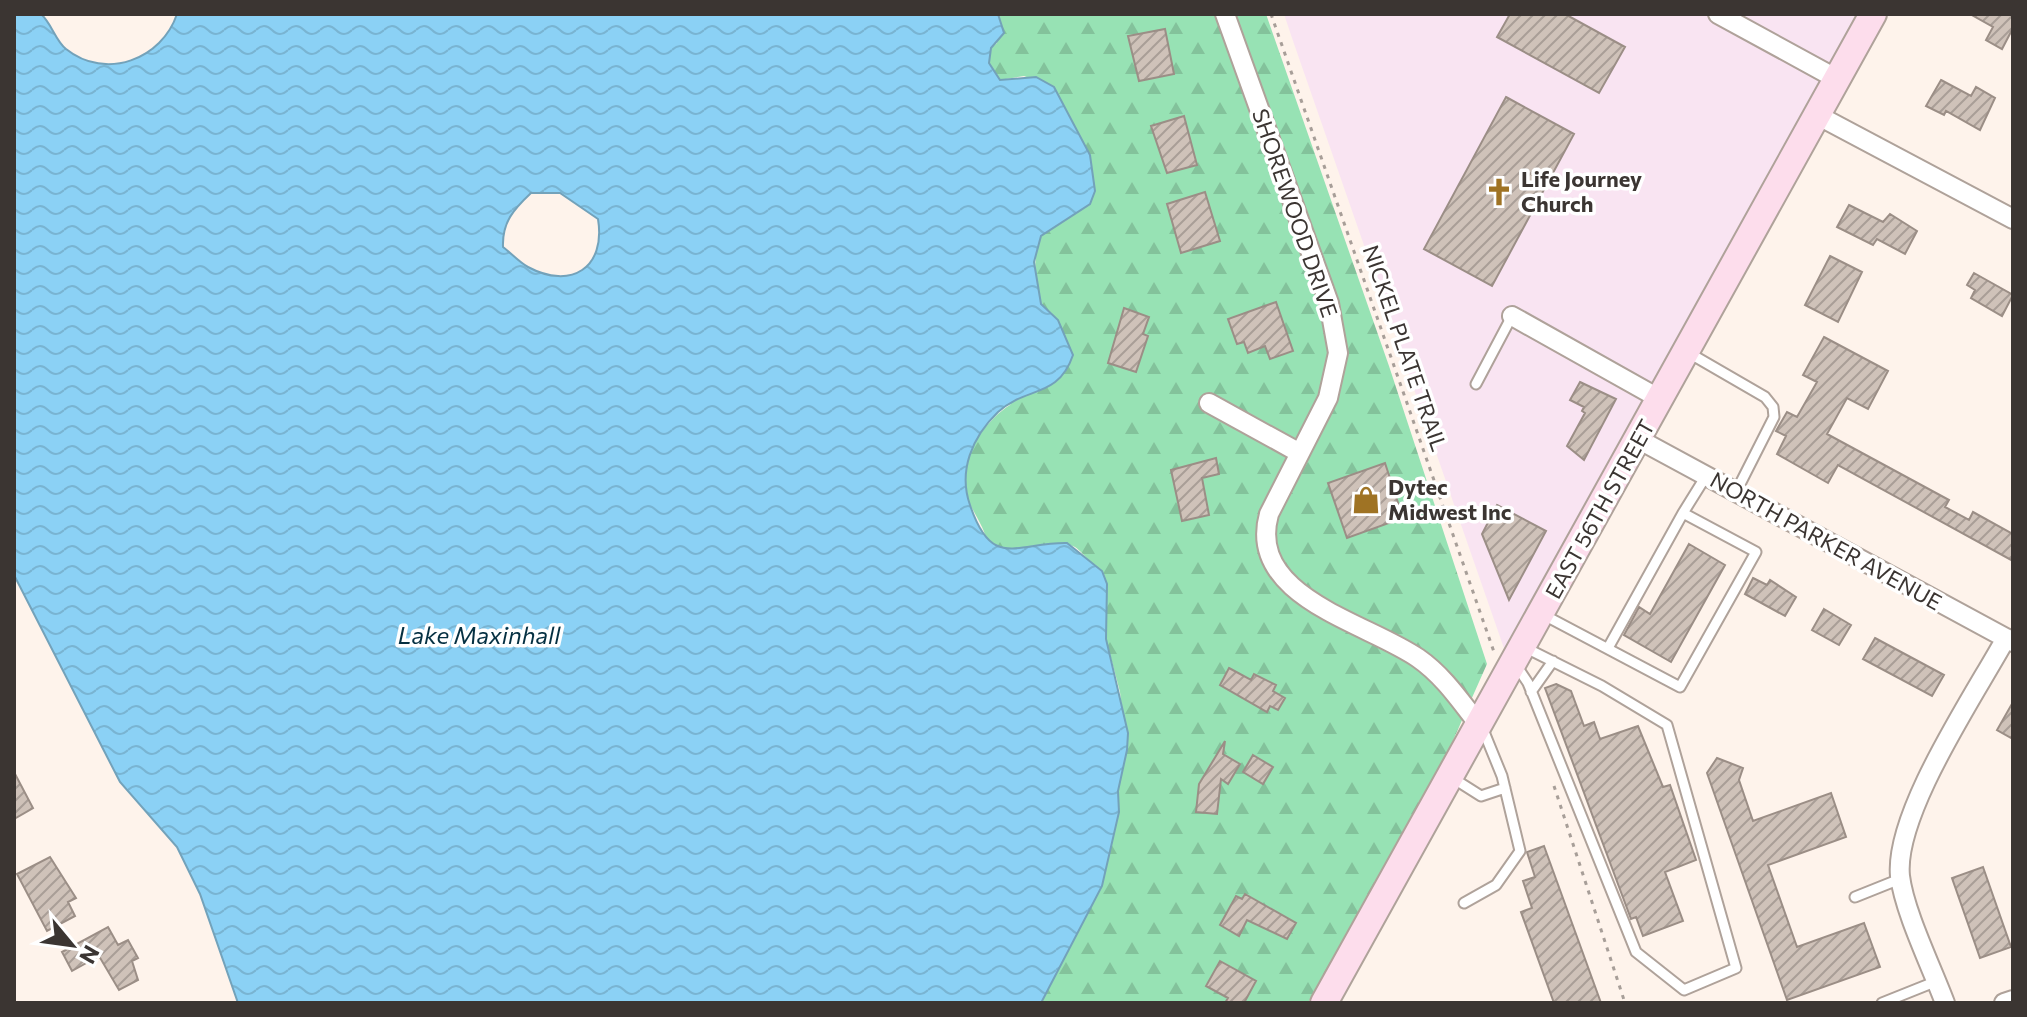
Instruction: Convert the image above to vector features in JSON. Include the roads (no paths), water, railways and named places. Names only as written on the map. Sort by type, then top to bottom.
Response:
[{"type":"street","name":"SHOREWOOD DRIVE","points":[[1225,14],[1329,303],[1337,339],[1337,367],[1328,398],[1298,452],[1267,524],[1265,547],[1273,568],[1302,594],[1431,667],[1480,725]]},
{"type":"street","points":[[1718,14],[1837,79]]},
{"type":"street","name":"EAST 56TH STREET","points":[[1324,1003],[1517,661],[1873,14]]},
{"type":"street","points":[[1817,115],[2013,219]]},
{"type":"street","points":[[1512,316],[1660,399]]},
{"type":"street","points":[[1209,403],[1298,452]]},
{"type":"street","name":"NORTH PARKER AVENUE","points":[[1638,439],[2009,640]]},
{"type":"street","points":[[1945,1003],[1900,879],[1899,855],[1914,805],[2009,640]]},
{"type":"street","points":[[2004,1003],[2013,1000]]},
{"type":"lane","points":[[1476,384],[1512,316]]},
{"type":"lane","points":[[1686,351],[1765,397],[1773,407],[1774,417],[1736,492]]},
{"type":"lane","points":[[1608,648],[1706,476]]},
{"type":"lane","points":[[1542,614],[1680,687],[1756,552],[1683,513]]},
{"type":"lane","points":[[1517,661],[1553,661],[1667,725],[1736,968],[1684,990],[1636,952],[1517,661]]},
{"type":"lane","points":[[1531,692],[1553,661]]},
{"type":"lane","points":[[1464,903],[1496,885],[1520,851],[1505,788],[1480,725]]},
{"type":"lane","points":[[1451,777],[1481,796],[1505,788]]},
{"type":"lane","points":[[1855,897],[1900,879]]},
{"type":"lane","points":[[1882,1003],[1937,981]]},
{"type":"water","name":"Lake Maxinhall","points":[[14,14],[41,14],[66,49],[82,59],[115,64],[146,53],[159,43],[170,30],[177,14],[998,14],[1004,33],[991,48],[989,63],[1000,80],[1036,77],[1054,87],[1090,155],[1095,191],[1090,204],[1041,236],[1034,262],[1041,304],[1058,320],[1073,355],[1059,379],[1009,404],[989,422],[970,455],[966,480],[970,505],[987,539],[997,546],[1008,548],[1067,543],[1102,571],[1107,584],[1106,639],[1128,733],[1118,791],[1119,812],[1102,886],[1041,1003],[238,1003],[200,894],[177,847],[120,782],[14,575]],"holes":[[[531,193],[560,193],[598,219],[599,236],[591,262],[571,275],[558,276],[544,274],[521,263],[503,247],[503,238],[510,217]]]},
{"type":"place","name":"Life Journey Church","points":[[1499,192]]},
{"type":"place","name":"Dytec Midwest Inc","points":[[1366,500]]}]
